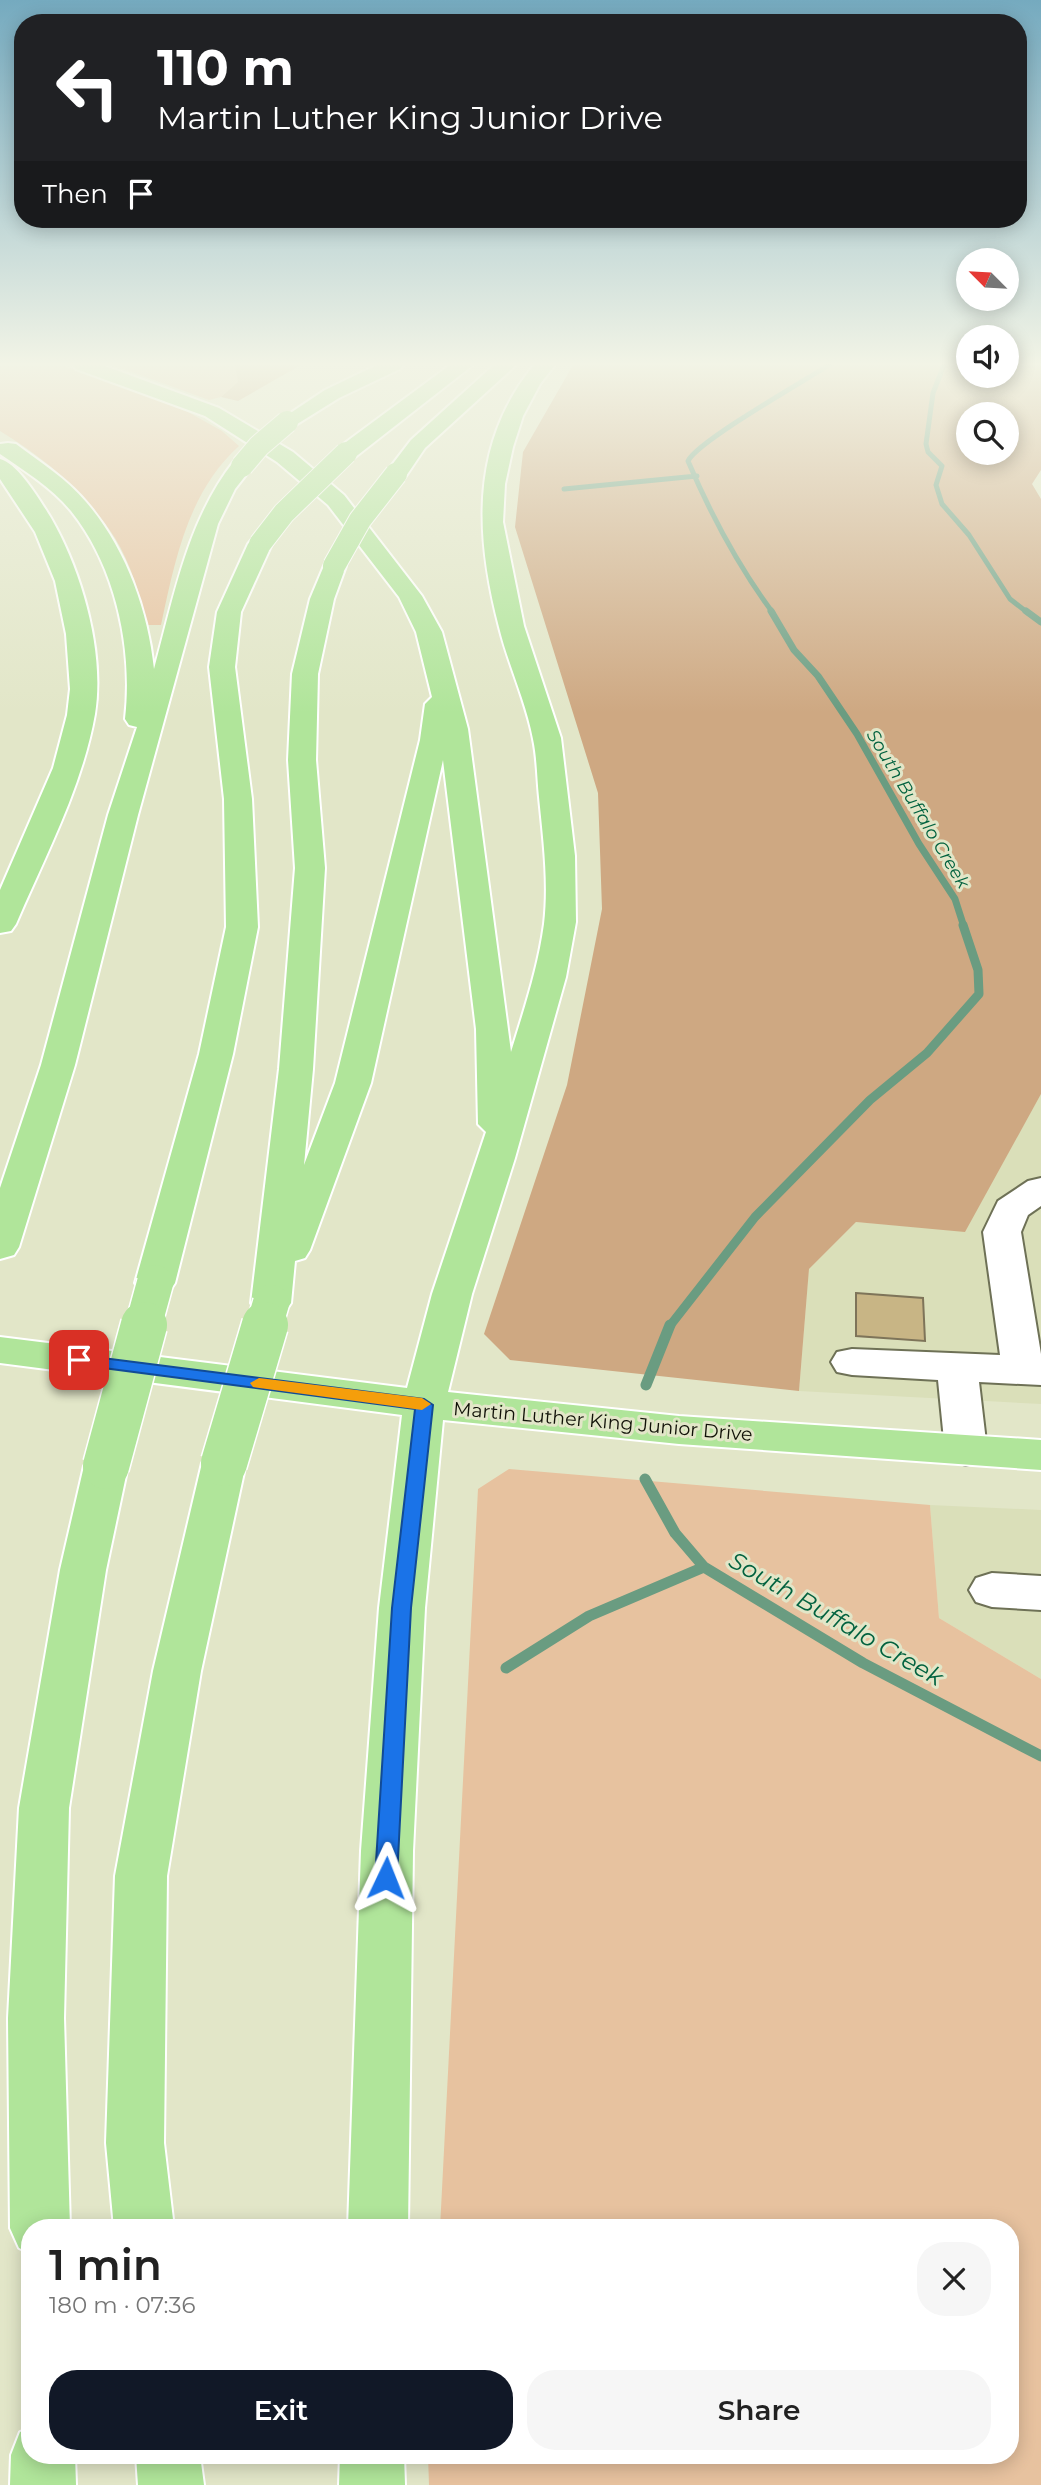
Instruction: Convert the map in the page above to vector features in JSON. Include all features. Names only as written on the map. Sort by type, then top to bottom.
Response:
[{"type":"highway","points":[[0,924],[68,760],[81,714],[82,676],[73,595],[49,531],[15,481]]},
{"type":"highway","points":[[47,481],[78,506],[97,534],[119,578],[135,636],[142,699],[123,815]]},
{"type":"highway","points":[[0,1247],[58,1065],[123,815],[207,524],[230,481]]},
{"type":"highway","points":[[313,481],[336,500],[410,596],[429,632],[454,729],[493,1030],[497,1158]]},
{"type":"highway","points":[[40,2219],[36,2018],[44,1808],[83,1570],[106,1466],[216,1054],[242,927],[238,799],[222,667],[229,612],[260,544],[290,506],[316,481]]},
{"type":"highway","points":[[271,1303],[296,1069],[310,868],[302,760],[305,674],[322,599],[334,566],[360,520],[391,481]]},
{"type":"highway","points":[[378,2219],[387,1851],[402,1608],[424,1405],[452,1294],[497,1158],[550,977],[560,922],[560,856],[547,738],[511,626],[492,523],[495,481]]},
{"type":"highway","points":[[143,2219],[135,2143],[141,1876],[177,1671],[224,1463],[271,1303],[353,1083],[434,740],[441,678]]},
{"type":"highway","name":"Martin Luther King Junior Drive","points":[[0,1350],[424,1405],[678,1430],[1041,1455]]},
{"type":"highway","points":[[43,2464],[43,2485]]},
{"type":"highway","points":[[169,2464],[171,2485]]},
{"type":"highway","points":[[372,2464],[372,2485]]},
{"type":"lane","points":[[852,1362],[1032,1371],[1002,1232],[1011,1209],[1041,1189]]},
{"type":"lane","points":[[957,1367],[966,1450]]},
{"type":"lane","points":[[992,1590],[1041,1593]]},
{"type":"shaded area","points":[[67,481],[209,481],[186,528],[161,625],[148,625],[126,558],[104,522]]},
{"type":"shaded area","points":[[520,481],[1034,481],[1032,484],[1041,499],[1041,1094],[965,1232],[856,1222],[809,1269],[799,1391],[510,1360],[484,1334],[567,1085],[602,909],[598,793],[515,527]]},
{"type":"shaded area","points":[[1041,1094],[1041,1404],[799,1391],[809,1269],[856,1222],[965,1231]]},
{"type":"shaded area","points":[[509,1469],[930,1505],[939,1618],[1041,1679],[1041,2485],[429,2485],[428,2464],[1019,2464],[1019,2219],[440,2219],[478,1489]]},
{"type":"shaded area","points":[[930,1505],[1041,1510],[1041,1679],[939,1618]]},
{"type":"building","points":[[856,1293],[923,1298],[925,1341],[856,1336]]},
{"type":"waterway","points":[[564,489],[646,481]]},
{"type":"waterway","name":"South Buffalo Creek","points":[[697,481],[726,540],[773,613]]},
{"type":"waterway","points":[[937,481],[942,504],[969,535],[1010,599],[1028,613]]},
{"type":"waterway","name":"South Buffalo Creek","points":[[771,611],[794,650],[818,676],[857,734],[919,844],[955,899],[964,927]]},
{"type":"waterway","points":[[1026,611],[1041,622]]},
{"type":"waterway","name":"South Buffalo Creek","points":[[669,1326],[755,1217],[870,1100],[927,1053],[979,994],[978,970],[963,925]]},
{"type":"waterway","name":"South Buffalo Creek","points":[[646,1385],[669,1326]]},
{"type":"waterway","name":"South Buffalo Creek","points":[[645,1479],[675,1533],[704,1567]]},
{"type":"waterway","points":[[506,1668],[589,1616],[704,1567]]},
{"type":"waterway","name":"South Buffalo Creek","points":[[704,1567],[863,1663],[1041,1756]]},
{"type":"slow traffic","points":[[259,1383],[422,1404]]},
{"type":"route","points":[[79,1360],[424,1405],[402,1608],[386,1878]]}]
